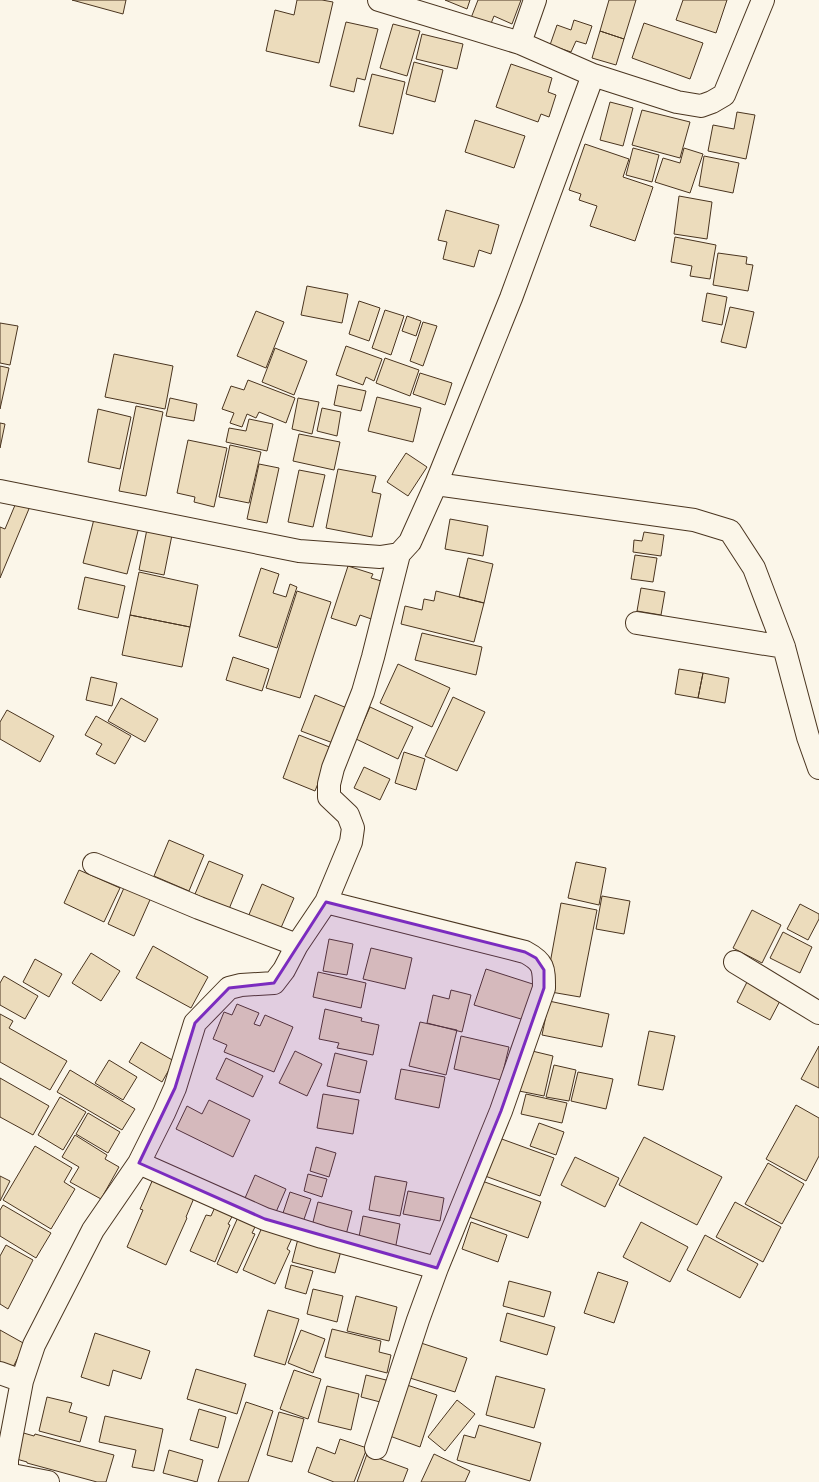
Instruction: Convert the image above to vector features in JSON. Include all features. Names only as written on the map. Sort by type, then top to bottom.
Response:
[{"type":"street","points":[[379,0],[520,43],[593,75],[677,102],[701,106],[712,102],[724,94],[762,0]]},
{"type":"street","points":[[520,43],[535,0]]},
{"type":"street","points":[[48,1482],[7,1478],[7,1460],[22,1381],[34,1346],[93,1230],[138,1163],[164,1113],[175,1088],[195,1023],[229,988],[241,985],[274,983],[284,970],[297,945],[326,902],[351,842],[353,828],[348,815],[329,797],[329,784],[333,768],[367,678],[399,554],[410,542],[436,484],[511,298],[593,75]]},
{"type":"street","points":[[436,484],[694,520],[730,531],[754,568],[784,648],[808,737],[819,768]]},
{"type":"street","points":[[0,491],[299,551],[380,557],[399,554]]},
{"type":"street","points":[[637,623],[784,648]]},
{"type":"street","points":[[94,864],[199,908],[297,945]]},
{"type":"street","points":[[326,902],[526,952],[536,958],[544,970],[544,988],[502,1111],[437,1268],[376,1448]]},
{"type":"street","points":[[735,962],[819,1013]]},
{"type":"street","points":[[138,1163],[265,1219],[322,1237],[437,1268]]},
{"type":"street","points":[[0,1372],[22,1381]]},
{"type":"highlighted area","points":[[326,902],[525,952],[536,958],[544,970],[544,988],[501,1111],[437,1268],[265,1219],[139,1163],[175,1088],[195,1023],[229,988],[274,983]]},
{"type":"building","points":[[72,0],[126,0],[123,14]]},
{"type":"building","points":[[297,0],[322,0],[333,2],[319,63],[266,51],[275,10],[294,15]]},
{"type":"building","points":[[445,0],[470,0],[467,9]]},
{"type":"building","points":[[478,0],[521,0],[512,24],[494,16],[490,26],[471,18]]},
{"type":"building","points":[[609,0],[636,0],[624,39],[600,31]]},
{"type":"building","points":[[683,0],[727,0],[716,33],[676,20]]},
{"type":"building","points":[[574,20],[592,26],[586,44],[576,41],[571,52],[550,45],[557,25],[571,30]]},
{"type":"building","points":[[346,22],[378,29],[365,80],[357,78],[354,92],[330,86]]},
{"type":"building","points":[[644,23],[703,43],[690,79],[632,58]]},
{"type":"building","points":[[393,24],[420,31],[407,76],[380,68]]},
{"type":"building","points":[[600,31],[624,39],[616,65],[592,58]]},
{"type":"building","points":[[422,34],[463,44],[457,69],[416,59]]},
{"type":"building","points":[[414,62],[443,70],[435,102],[406,94]]},
{"type":"building","points":[[511,64],[552,78],[548,92],[556,95],[549,117],[541,114],[538,122],[496,107]]},
{"type":"building","points":[[372,74],[405,82],[393,134],[359,126]]},
{"type":"building","points":[[610,102],[633,108],[623,146],[600,140]]},
{"type":"building","points":[[642,110],[690,122],[680,158],[632,145]]},
{"type":"building","points":[[737,112],[755,115],[746,159],[708,151],[713,125],[734,129]]},
{"type":"building","points":[[475,120],[525,136],[514,168],[465,152]]},
{"type":"building","points":[[585,144],[629,159],[623,177],[653,187],[635,241],[590,226],[597,206],[579,200],[581,194],[569,190]]},
{"type":"building","points":[[633,148],[659,155],[652,182],[626,175]]},
{"type":"building","points":[[684,148],[703,154],[690,193],[655,182],[663,158],[680,163]]},
{"type":"building","points":[[704,156],[739,163],[733,193],[699,186]]},
{"type":"building","points":[[679,196],[712,202],[707,239],[674,234]]},
{"type":"building","points":[[446,210],[499,225],[491,254],[479,250],[474,267],[443,259],[447,242],[438,240]]},
{"type":"building","points":[[675,237],[716,245],[710,279],[690,276],[692,266],[671,262]]},
{"type":"building","points":[[718,253],[747,257],[746,264],[753,265],[748,291],[713,285]]},
{"type":"building","points":[[307,286],[348,294],[342,323],[301,315]]},
{"type":"building","points":[[707,293],[727,297],[722,325],[702,321]]},
{"type":"building","points":[[359,301],[380,308],[369,341],[349,334]]},
{"type":"building","points":[[730,307],[754,312],[746,348],[721,342]]},
{"type":"building","points":[[385,310],[404,316],[391,355],[372,348]]},
{"type":"building","points":[[256,311],[284,322],[266,368],[237,356]]},
{"type":"building","points":[[407,316],[421,321],[416,336],[402,331]]},
{"type":"building","points":[[423,322],[437,326],[423,366],[410,361]]},
{"type":"building","points":[[0,323],[18,326],[10,365],[0,363]]},
{"type":"building","points":[[346,346],[382,359],[374,381],[366,377],[363,385],[336,375]]},
{"type":"building","points":[[275,348],[307,361],[294,395],[262,382]]},
{"type":"building","points":[[114,354],[173,366],[165,409],[105,397]]},
{"type":"building","points":[[385,358],[419,370],[410,396],[376,383]]},
{"type":"building","points":[[0,366],[9,368],[0,409]]},
{"type":"building","points":[[420,373],[452,383],[445,405],[413,394]]},
{"type":"building","points":[[248,380],[295,398],[286,423],[259,412],[256,418],[247,414],[242,427],[230,423],[234,413],[222,409],[231,386],[244,390]]},
{"type":"building","points":[[338,385],[366,391],[361,411],[334,405]]},
{"type":"building","points":[[377,397],[421,408],[413,442],[368,431]]},
{"type":"building","points":[[170,398],[197,404],[194,421],[166,416]]},
{"type":"building","points":[[298,398],[319,402],[312,434],[292,429]]},
{"type":"building","points":[[136,406],[163,412],[146,496],[119,491]]},
{"type":"building","points":[[322,408],[341,412],[337,436],[317,431]]},
{"type":"building","points":[[98,409],[131,417],[120,469],[88,462]]},
{"type":"building","points":[[249,419],[273,424],[267,451],[226,442],[229,428],[246,431]]},
{"type":"building","points":[[0,423],[5,424],[0,448]]},
{"type":"building","points":[[299,434],[340,442],[334,470],[293,461]]},
{"type":"building","points":[[188,440],[227,448],[214,507],[194,502],[195,497],[177,493]]},
{"type":"building","points":[[230,445],[261,452],[249,503],[219,497]]},
{"type":"building","points":[[406,453],[427,467],[408,496],[387,482]]},
{"type":"building","points":[[259,464],[279,468],[267,523],[247,519]]},
{"type":"building","points":[[338,469],[376,476],[372,492],[381,494],[372,537],[326,528]]},
{"type":"building","points":[[299,470],[325,475],[313,527],[288,522]]},
{"type":"building","points":[[18,498],[31,504],[0,578],[0,527],[5,529]]},
{"type":"building","points":[[95,515],[139,527],[127,574],[83,563]]},
{"type":"building","points":[[450,519],[488,526],[483,556],[445,549]]},
{"type":"building","points":[[147,529],[172,535],[164,575],[139,570]]},
{"type":"building","points":[[644,532],[664,535],[661,556],[633,552],[634,540],[642,541]]},
{"type":"building","points":[[635,555],[657,558],[653,582],[631,579]]},
{"type":"building","points":[[468,558],[493,564],[484,603],[459,597]]},
{"type":"building","points":[[348,566],[373,574],[371,578],[388,583],[377,621],[360,615],[356,626],[331,618]]},
{"type":"building","points":[[261,568],[279,574],[273,593],[286,597],[290,584],[297,587],[277,648],[239,636]]},
{"type":"building","points":[[139,572],[198,585],[190,627],[130,615]]},
{"type":"building","points":[[85,577],[125,586],[118,618],[78,609]]},
{"type":"building","points":[[641,588],[665,592],[661,615],[637,611]]},
{"type":"building","points":[[297,591],[331,602],[300,698],[266,688]]},
{"type":"building","points":[[436,591],[484,603],[474,642],[401,624],[405,606],[422,610],[424,599],[434,601]]},
{"type":"building","points":[[130,615],[190,627],[182,667],[122,655]]},
{"type":"building","points":[[422,633],[482,647],[476,675],[415,660]]},
{"type":"building","points":[[233,657],[269,669],[262,691],[226,680]]},
{"type":"building","points":[[398,664],[450,688],[432,727],[380,703]]},
{"type":"building","points":[[679,669],[703,673],[698,698],[675,694]]},
{"type":"building","points":[[703,673],[729,678],[725,703],[698,698]]},
{"type":"building","points":[[91,677],[117,683],[112,706],[86,700]]},
{"type":"building","points":[[315,695],[347,708],[333,743],[301,731]]},
{"type":"building","points":[[453,697],[485,712],[457,771],[425,756]]},
{"type":"building","points":[[121,698],[158,719],[145,742],[108,721]]},
{"type":"building","points":[[370,707],[413,727],[398,759],[356,739]]},
{"type":"building","points":[[7,710],[54,736],[40,762],[0,739],[0,722]]},
{"type":"building","points":[[96,716],[131,736],[115,764],[96,754],[102,744],[85,735]]},
{"type":"building","points":[[299,735],[332,748],[315,791],[283,778]]},
{"type":"building","points":[[404,752],[425,759],[416,790],[395,783]]},
{"type":"building","points":[[364,767],[390,779],[380,800],[354,788]]},
{"type":"building","points":[[169,840],[204,855],[189,891],[154,876]]},
{"type":"building","points":[[209,861],[243,875],[229,909],[195,894]]},
{"type":"building","points":[[576,862],[606,868],[599,905],[568,898]]},
{"type":"building","points":[[79,870],[120,888],[104,922],[64,903]]},
{"type":"building","points":[[127,881],[153,893],[134,936],[108,924]]},
{"type":"building","points":[[262,884],[294,898],[280,930],[248,917]]},
{"type":"building","points":[[602,896],[630,901],[624,934],[596,929]]},
{"type":"building","points":[[561,903],[597,910],[580,997],[545,991]]},
{"type":"building","points":[[800,904],[819,914],[819,919],[808,940],[787,929]]},
{"type":"building","points":[[752,910],[781,925],[762,963],[733,948]]},
{"type":"building","points":[[783,932],[812,947],[800,973],[770,958]]},
{"type":"building","points":[[329,939],[353,944],[347,975],[323,971]]},
{"type":"building","points":[[153,946],[208,977],[191,1008],[136,978]]},
{"type":"building","points":[[371,948],[412,958],[405,989],[363,979]]},
{"type":"building","points":[[91,953],[120,971],[101,1001],[72,983]]},
{"type":"building","points":[[35,959],[62,974],[49,997],[23,982]]},
{"type":"building","points":[[486,969],[542,987],[531,1022],[474,1005]]},
{"type":"building","points":[[318,972],[366,983],[361,1008],[313,997]]},
{"type":"building","points":[[4,976],[38,996],[25,1019],[0,1005],[0,983]]},
{"type":"building","points":[[748,980],[782,997],[770,1020],[737,1002]]},
{"type":"building","points":[[451,990],[471,995],[462,1032],[427,1023],[433,995],[449,999]]},
{"type":"building","points":[[549,1001],[609,1014],[602,1047],[542,1035]]},
{"type":"building","points":[[237,1004],[259,1013],[254,1024],[260,1026],[265,1015],[293,1027],[274,1072],[224,1052],[227,1045],[213,1039],[224,1012],[232,1015]]},
{"type":"building","points":[[325,1009],[362,1018],[361,1021],[379,1025],[373,1055],[337,1048],[339,1043],[319,1039]]},
{"type":"building","points":[[0,1014],[13,1021],[9,1028],[67,1061],[50,1090],[0,1062]]},
{"type":"building","points":[[420,1022],[457,1030],[446,1075],[409,1066]]},
{"type":"building","points":[[649,1031],[675,1036],[663,1090],[638,1085]]},
{"type":"building","points":[[461,1036],[509,1047],[501,1080],[454,1069]]},
{"type":"building","points":[[141,1042],[174,1061],[162,1082],[129,1062]]},
{"type":"building","points":[[819,1046],[819,1088],[801,1079]]},
{"type":"building","points":[[528,1050],[553,1056],[544,1096],[519,1091]]},
{"type":"building","points":[[295,1051],[322,1064],[307,1096],[279,1083]]},
{"type":"building","points":[[335,1053],[367,1061],[360,1093],[327,1086]]},
{"type":"building","points":[[226,1058],[263,1076],[253,1097],[216,1079]]},
{"type":"building","points":[[109,1060],[137,1077],[123,1100],[95,1083]]},
{"type":"building","points":[[554,1065],[576,1070],[569,1101],[546,1097]]},
{"type":"building","points":[[401,1069],[445,1077],[439,1108],[395,1099]]},
{"type":"building","points":[[70,1070],[135,1109],[122,1130],[57,1092]]},
{"type":"building","points":[[578,1072],[613,1079],[606,1109],[571,1101]]},
{"type":"building","points":[[0,1078],[49,1106],[33,1135],[0,1117]]},
{"type":"building","points":[[323,1094],[359,1100],[353,1134],[317,1128]]},
{"type":"building","points":[[526,1094],[567,1103],[562,1123],[521,1114]]},
{"type":"building","points":[[60,1097],[86,1112],[63,1150],[38,1135]]},
{"type":"building","points":[[209,1100],[250,1120],[233,1157],[176,1129],[187,1106],[202,1114]]},
{"type":"building","points":[[796,1105],[819,1118],[819,1156],[806,1181],[766,1159]]},
{"type":"building","points":[[88,1113],[120,1132],[108,1153],[76,1134]]},
{"type":"building","points":[[539,1123],[564,1132],[556,1155],[530,1146]]},
{"type":"building","points":[[75,1135],[107,1155],[105,1159],[119,1167],[101,1199],[70,1182],[79,1167],[62,1157]]},
{"type":"building","points":[[644,1137],[722,1177],[697,1225],[619,1185]]},
{"type":"building","points":[[499,1138],[554,1158],[540,1196],[485,1176]]},
{"type":"building","points":[[35,1146],[72,1168],[64,1182],[75,1189],[51,1229],[3,1200]]},
{"type":"building","points":[[316,1147],[336,1153],[329,1177],[310,1171]]},
{"type":"building","points":[[575,1157],[619,1178],[605,1207],[561,1185]]},
{"type":"building","points":[[768,1163],[804,1184],[782,1224],[745,1204]]},
{"type":"building","points":[[308,1174],[327,1179],[322,1197],[304,1191]]},
{"type":"building","points":[[255,1175],[286,1189],[273,1219],[242,1205]]},
{"type":"building","points":[[0,1176],[10,1181],[0,1201]]},
{"type":"building","points":[[375,1176],[407,1182],[400,1216],[369,1210]]},
{"type":"building","points":[[153,1179],[194,1198],[186,1217],[187,1218],[166,1265],[127,1247],[143,1210],[140,1209]]},
{"type":"building","points":[[482,1181],[541,1202],[528,1238],[469,1217]]},
{"type":"building","points":[[408,1191],[444,1198],[440,1221],[403,1214]]},
{"type":"building","points":[[290,1192],[311,1199],[301,1228],[280,1222]]},
{"type":"building","points":[[318,1202],[352,1211],[345,1239],[311,1230]]},
{"type":"building","points":[[735,1202],[781,1227],[763,1262],[716,1237]]},
{"type":"building","points":[[3,1205],[51,1233],[36,1258],[0,1236],[0,1210]]},
{"type":"building","points":[[215,1207],[233,1215],[228,1224],[230,1225],[215,1262],[190,1251],[206,1215],[211,1216]]},
{"type":"building","points":[[239,1215],[257,1223],[252,1233],[255,1234],[237,1273],[217,1264]]},
{"type":"building","points":[[363,1216],[400,1224],[395,1250],[358,1242]]},
{"type":"building","points":[[471,1222],[507,1235],[498,1262],[462,1249]]},
{"type":"building","points":[[641,1222],[688,1247],[670,1282],[623,1257]]},
{"type":"building","points":[[264,1223],[293,1236],[287,1249],[290,1251],[275,1284],[243,1270]]},
{"type":"building","points":[[299,1235],[342,1247],[335,1273],[292,1262]]},
{"type":"building","points":[[705,1235],[758,1264],[740,1298],[687,1270]]},
{"type":"building","points":[[6,1245],[33,1260],[8,1309],[0,1304],[0,1256]]},
{"type":"building","points":[[291,1265],[313,1271],[306,1294],[285,1288]]},
{"type":"building","points":[[598,1272],[628,1282],[614,1323],[584,1313]]},
{"type":"building","points":[[509,1281],[551,1292],[544,1317],[503,1306]]},
{"type":"building","points":[[313,1289],[343,1296],[337,1322],[307,1314]]},
{"type":"building","points":[[356,1296],[397,1307],[389,1341],[347,1331]]},
{"type":"building","points":[[268,1310],[299,1319],[285,1365],[254,1356]]},
{"type":"building","points":[[507,1313],[555,1327],[547,1355],[500,1341]]},
{"type":"building","points":[[332,1329],[381,1341],[379,1352],[391,1355],[387,1373],[325,1357]]},
{"type":"building","points":[[0,1330],[25,1344],[12,1369],[0,1363]]},
{"type":"building","points":[[301,1330],[325,1339],[313,1373],[288,1363]]},
{"type":"building","points":[[95,1333],[150,1351],[141,1379],[113,1370],[109,1386],[81,1377]]},
{"type":"building","points":[[421,1343],[467,1358],[455,1392],[410,1378]]},
{"type":"building","points":[[196,1369],[246,1384],[237,1414],[187,1399]]},
{"type":"building","points":[[294,1370],[321,1379],[308,1419],[280,1409]]},
{"type":"building","points":[[366,1375],[390,1381],[384,1403],[361,1397]]},
{"type":"building","points":[[496,1376],[545,1389],[534,1428],[486,1415]]},
{"type":"building","points":[[404,1384],[437,1395],[420,1447],[387,1435]]},
{"type":"building","points":[[327,1386],[359,1394],[351,1430],[318,1422]]},
{"type":"building","points":[[47,1397],[72,1403],[69,1412],[87,1417],[80,1442],[39,1431]]},
{"type":"building","points":[[457,1400],[475,1414],[445,1451],[428,1437]]},
{"type":"building","points":[[246,1402],[273,1411],[248,1482],[218,1482]]},
{"type":"building","points":[[199,1409],[226,1417],[218,1448],[190,1440]]},
{"type":"building","points":[[279,1412],[304,1419],[292,1462],[267,1455]]},
{"type":"building","points":[[105,1416],[163,1429],[154,1471],[132,1467],[136,1450],[99,1442]]},
{"type":"building","points":[[479,1425],[541,1443],[530,1481],[457,1460],[464,1435],[475,1438]]},
{"type":"building","points":[[20,1432],[34,1436],[35,1434],[114,1455],[106,1482],[97,1482],[13,1458]]},
{"type":"building","points":[[340,1439],[367,1448],[354,1482],[334,1482],[308,1472],[317,1447],[335,1454]]},
{"type":"building","points":[[169,1450],[203,1460],[197,1482],[163,1473]]},
{"type":"building","points":[[367,1454],[408,1469],[403,1482],[357,1482]]},
{"type":"building","points":[[434,1454],[470,1471],[465,1482],[421,1482]]}]
